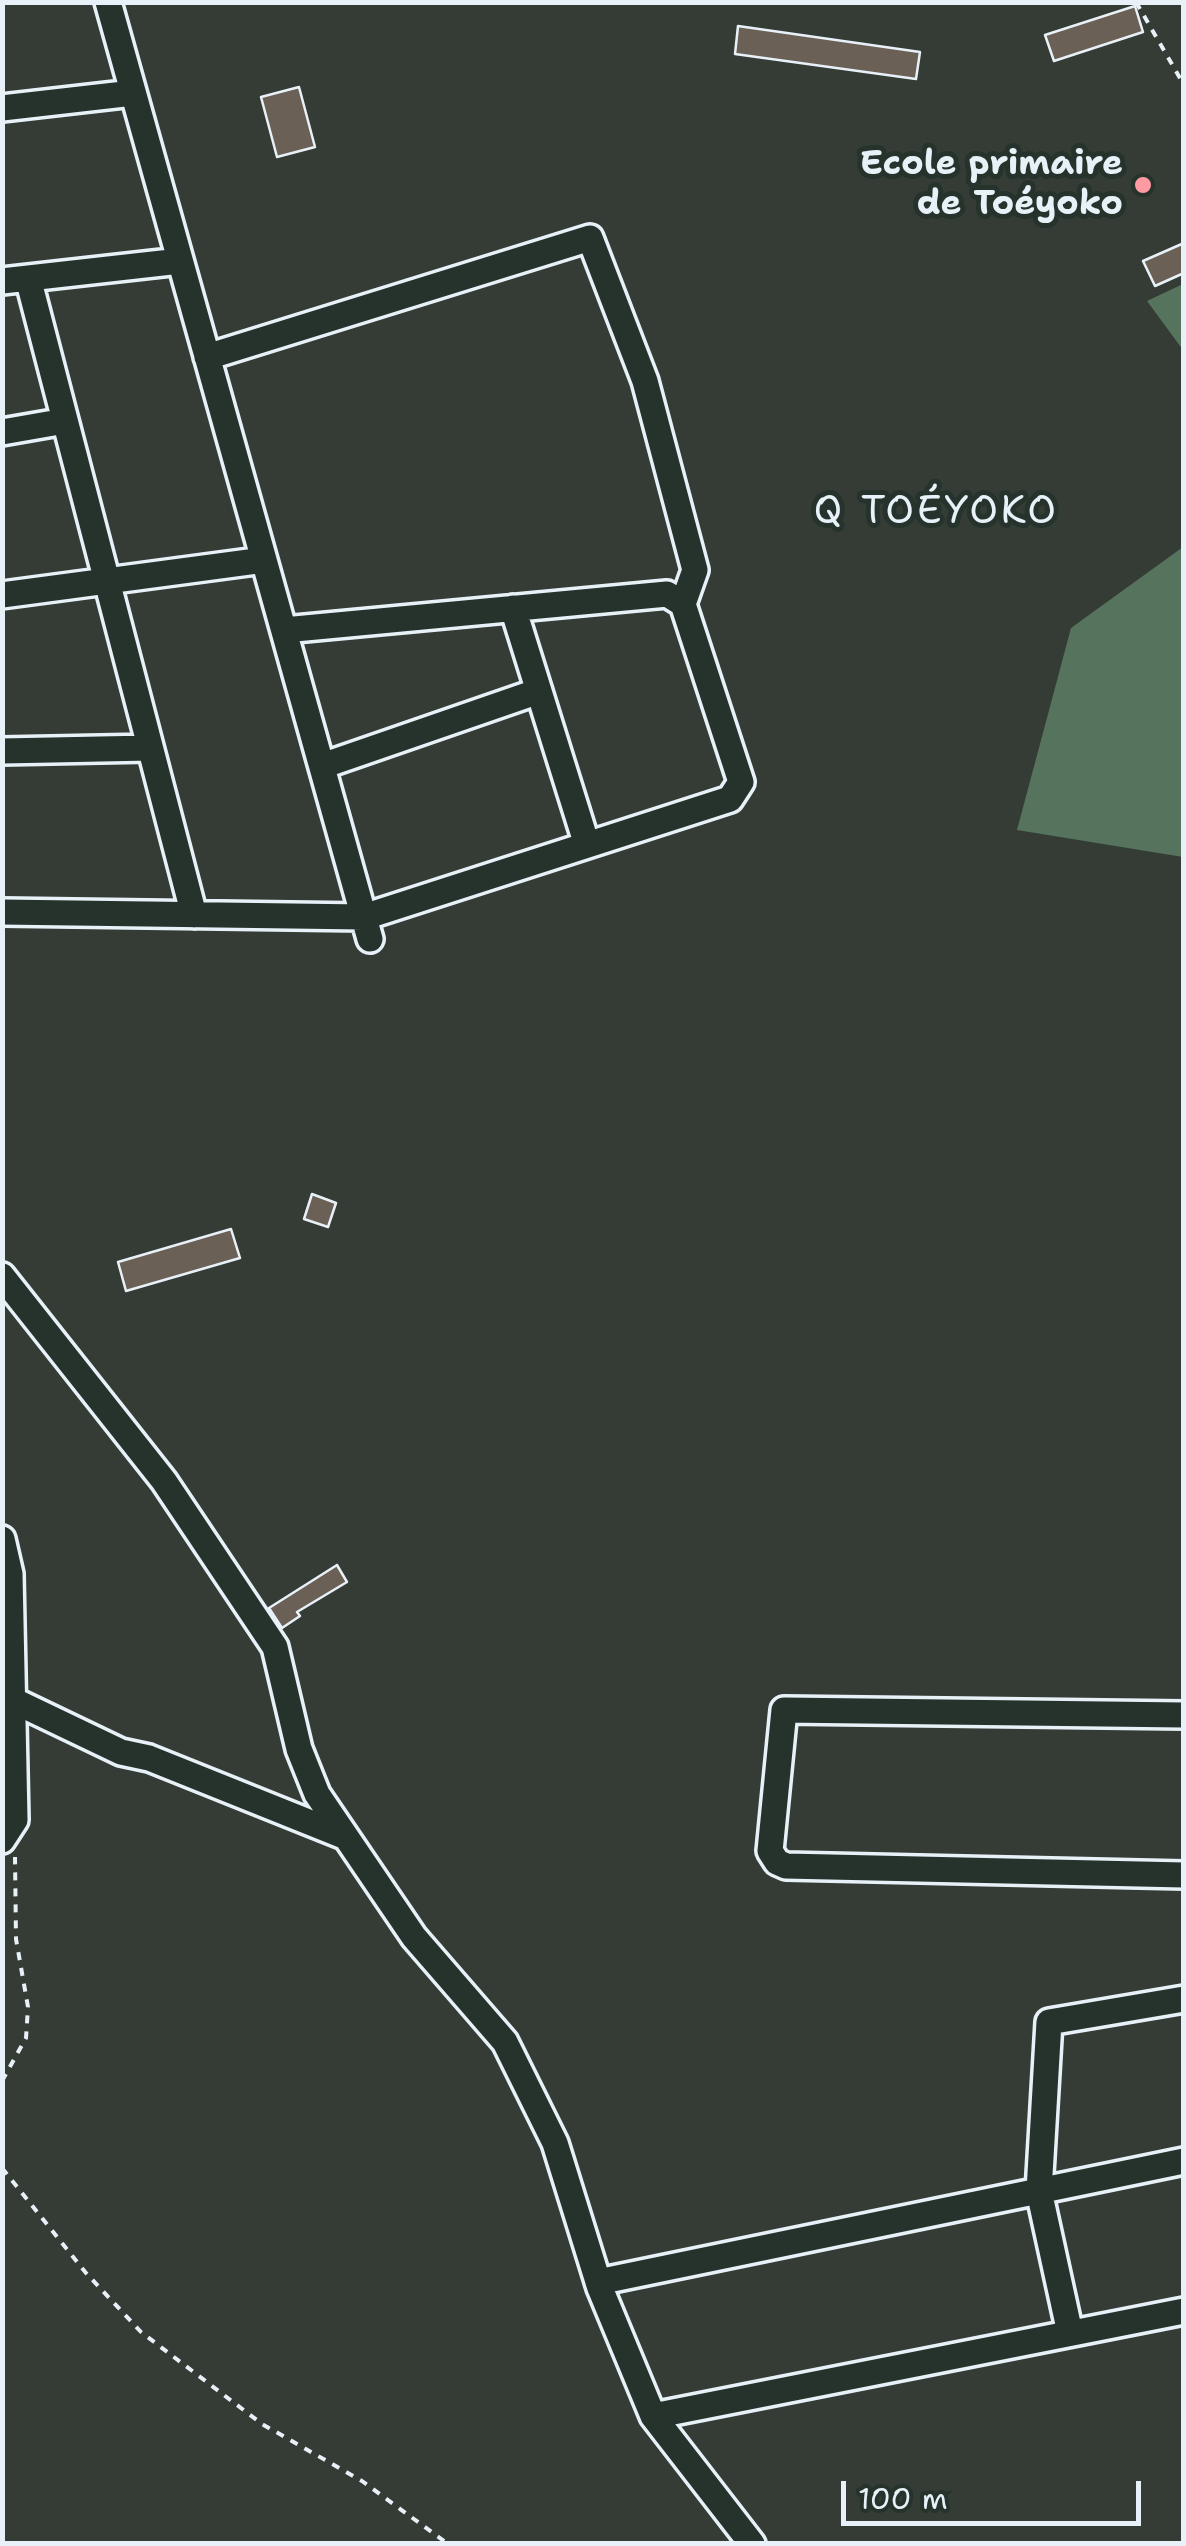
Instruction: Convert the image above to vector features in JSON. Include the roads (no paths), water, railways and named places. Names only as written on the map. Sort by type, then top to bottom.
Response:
[{"type":"street","points":[[108,2],[367,928]]},
{"type":"street","points":[[2,108],[133,93]]},
{"type":"street","points":[[2,912],[194,915],[367,928],[587,845],[730,799],[742,782],[683,604],[695,570],[645,380],[590,238],[207,357]]},
{"type":"street","points":[[180,261],[15,279],[65,421],[194,915]]},
{"type":"street","points":[[2,432],[65,421]]},
{"type":"street","points":[[2,594],[264,560]]},
{"type":"street","points":[[284,630],[667,594],[683,604]]},
{"type":"street","points":[[513,608],[587,845]]},
{"type":"street","points":[[322,766],[539,691]]},
{"type":"street","points":[[2,750],[150,748]]},
{"type":"street","points":[[2,1276],[164,1481],[275,1647],[299,1749],[317,1794],[414,1937],[505,2042],[556,2143],[598,2282],[653,2416],[752,2544]]},
{"type":"street","points":[[2,1539],[10,1574],[6,1696],[9,1830]]},
{"type":"street","points":[[6,1696],[121,1752],[150,1758],[346,1837]]},
{"type":"street","points":[[1184,1714],[784,1710],[770,1851],[777,1862],[786,1866],[1184,1875]]},
{"type":"street","points":[[1070,2333],[1039,2190],[1049,2022],[1184,1999]]},
{"type":"street","points":[[598,2282],[1184,2160]]},
{"type":"street","points":[[653,2416],[1184,2311]]},
{"type":"place","name":"Ecole primaire de Toéyoko","points":[[1143,185]]},
{"type":"district","name":"Q TOÉYOKO","points":[[936,513]]}]
